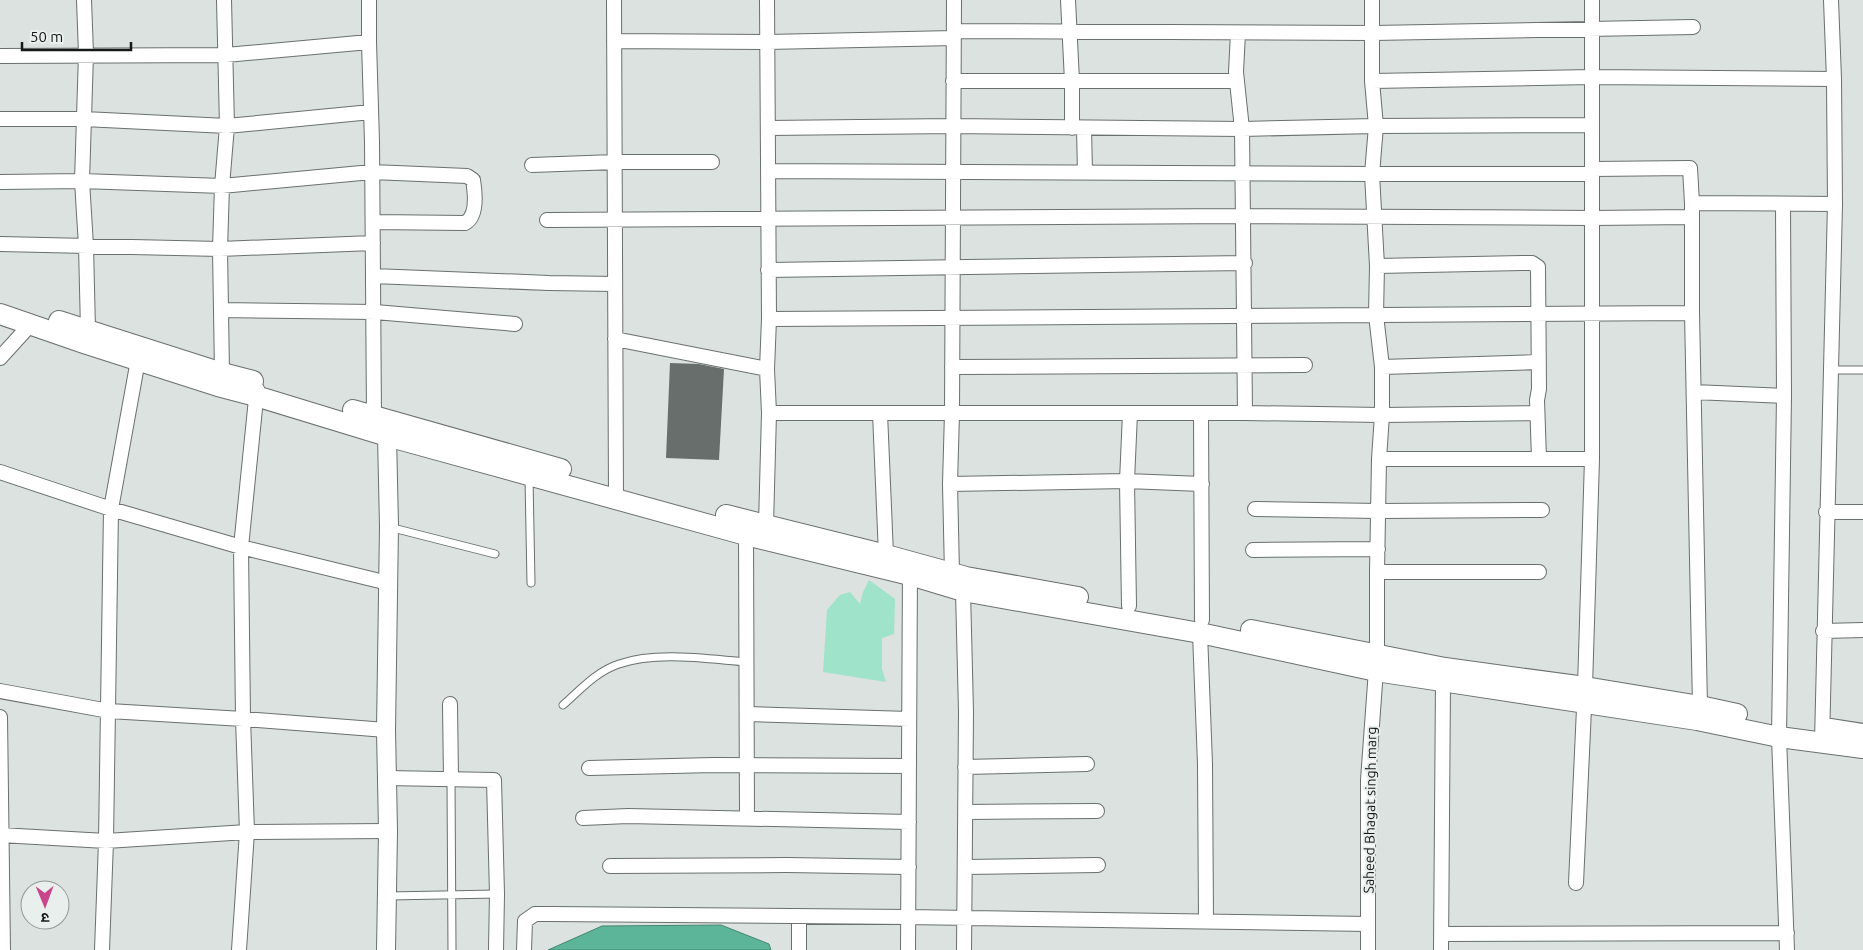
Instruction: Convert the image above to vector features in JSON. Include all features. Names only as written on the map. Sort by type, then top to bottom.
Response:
[{"type":"main road","points":[[0,302],[222,373],[257,389],[387,436],[529,475],[766,525],[886,555],[910,568],[963,591],[1201,627],[1377,663],[1443,682],[1700,706],[1779,730]]},
{"type":"main road","points":[[0,314],[218,386],[257,389],[374,416],[746,535],[910,568],[952,573],[1129,606],[1201,627]]},
{"type":"main road","points":[[1377,663],[1445,668],[1584,695],[1697,720],[1822,735],[1863,734]]},
{"type":"main road","points":[[1822,735],[1863,748]]},
{"type":"street","points":[[84,0],[86,54],[82,181],[88,330]]},
{"type":"street","points":[[222,373],[220,249],[222,186],[227,126],[224,0]]},
{"type":"street","points":[[369,0],[374,416]]},
{"type":"street","points":[[614,0],[616,492]]},
{"type":"street","points":[[766,525],[769,414],[767,369],[769,319],[767,0]]},
{"type":"street","points":[[952,573],[950,484],[954,0]]},
{"type":"street","points":[[1068,0],[1072,81],[1085,173]]},
{"type":"street","name":"Saheed Bhagat singh marg","points":[[1368,950],[1368,780],[1377,663],[1379,459],[1382,415],[1382,367],[1376,315],[1377,266],[1372,174],[1376,126],[1372,81],[1372,0]]},
{"type":"street","points":[[1576,882],[1592,459],[1592,0]]},
{"type":"street","points":[[1822,735],[1823,631],[1835,204],[1831,0]]},
{"type":"street","points":[[614,41],[767,42],[1070,32],[1372,33],[1693,27]]},
{"type":"street","points":[[1238,33],[1236,72],[1242,129],[1245,263],[1245,413]]},
{"type":"street","points":[[0,56],[86,54],[226,55],[369,42]]},
{"type":"street","points":[[1372,81],[1592,77],[1834,78]]},
{"type":"street","points":[[954,81],[1237,81]]},
{"type":"street","points":[[0,118],[84,119],[227,126],[371,112]]},
{"type":"street","points":[[768,128],[953,126],[1242,129],[1592,125]]},
{"type":"street","points":[[532,165],[614,162],[712,162]]},
{"type":"street","points":[[768,171],[1372,174],[1690,168],[1700,706]]},
{"type":"street","points":[[0,182],[82,181],[222,186],[372,172],[467,176],[474,180],[475,193],[471,218],[465,223],[373,222]]},
{"type":"street","points":[[546,220],[1244,216],[1592,218],[1692,210],[1835,204]]},
{"type":"street","points":[[1783,205],[1784,396],[1779,730],[1787,950]]},
{"type":"street","points":[[0,244],[220,249],[373,243]]},
{"type":"street","points":[[768,270],[1245,263]]},
{"type":"street","points":[[1377,266],[1532,263],[1538,267],[1537,413],[1539,459]]},
{"type":"street","points":[[373,276],[615,284]]},
{"type":"street","points":[[221,310],[375,312],[515,324]]},
{"type":"street","points":[[769,319],[1692,313]]},
{"type":"street","points":[[0,358],[30,325]]},
{"type":"street","points":[[616,339],[767,369]]},
{"type":"street","points":[[102,950],[109,711],[110,508],[138,360]]},
{"type":"street","points":[[1382,367],[1538,362]]},
{"type":"street","points":[[952,367],[1305,365]]},
{"type":"street","points":[[239,950],[247,832],[243,719],[241,547],[257,389]]},
{"type":"street","points":[[1694,392],[1784,396]]},
{"type":"street","points":[[880,413],[886,555]]},
{"type":"street","points":[[1129,606],[1127,481],[1130,413]]},
{"type":"street","points":[[1201,413],[1201,627],[1205,764],[1206,921]]},
{"type":"street","points":[[769,414],[1245,413],[1382,415],[1537,413]]},
{"type":"street","points":[[386,950],[388,896],[386,730],[389,526],[387,436]]},
{"type":"street","points":[[1379,459],[1592,459]]},
{"type":"street","points":[[0,472],[110,508],[241,547],[388,583]]},
{"type":"street","points":[[950,484],[1127,481],[1202,484]]},
{"type":"street","points":[[1255,509],[1379,511],[1542,510]]},
{"type":"street","points":[[1826,512],[1863,512]]},
{"type":"street","points":[[746,535],[747,819]]},
{"type":"street","points":[[1253,550],[1378,549]]},
{"type":"street","points":[[908,950],[910,568]]},
{"type":"street","points":[[1377,572],[1539,572]]},
{"type":"street","points":[[963,591],[965,767],[964,950]]},
{"type":"street","points":[[1823,631],[1863,630]]},
{"type":"street","points":[[1441,950],[1443,682]]},
{"type":"street","points":[[0,691],[109,711],[386,730]]},
{"type":"street","points":[[450,704],[451,779]]},
{"type":"street","points":[[747,714],[909,719]]},
{"type":"street","points":[[0,717],[3,950]]},
{"type":"street","points":[[965,767],[1087,764]]},
{"type":"street","points":[[589,768],[747,765],[909,766]]},
{"type":"street","points":[[387,778],[494,780],[497,894],[496,950]]},
{"type":"street","points":[[965,812],[1096,811]]},
{"type":"street","points":[[583,818],[628,816],[909,822]]},
{"type":"street","points":[[1,835],[106,842],[247,832],[388,831]]},
{"type":"street","points":[[610,866],[787,865],[909,867]]},
{"type":"street","points":[[965,867],[1098,865]]},
{"type":"street","points":[[524,950],[524,921],[535,914],[1368,924]]},
{"type":"street","points":[[799,916],[799,950]]},
{"type":"street","points":[[1440,934],[1787,933]]},
{"type":"lane","points":[[1830,370],[1863,370]]},
{"type":"lane","points":[[529,475],[531,582]]},
{"type":"lane","points":[[389,526],[496,554]]},
{"type":"lane","points":[[563,705],[594,677],[618,664],[639,659],[676,657],[747,662]]},
{"type":"lane","points":[[451,779],[452,950]]},
{"type":"lane","points":[[388,896],[497,894]]},
{"type":"shaded area","points":[[869,580],[895,599],[894,634],[882,638],[882,669],[886,682],[823,672],[827,610],[840,595],[850,592],[860,604]]},
{"type":"shaded area","points":[[721,925],[769,944],[771,950],[548,950],[602,926]]},
{"type":"building","points":[[670,363],[699,364],[724,369],[719,460],[666,458]]}]
